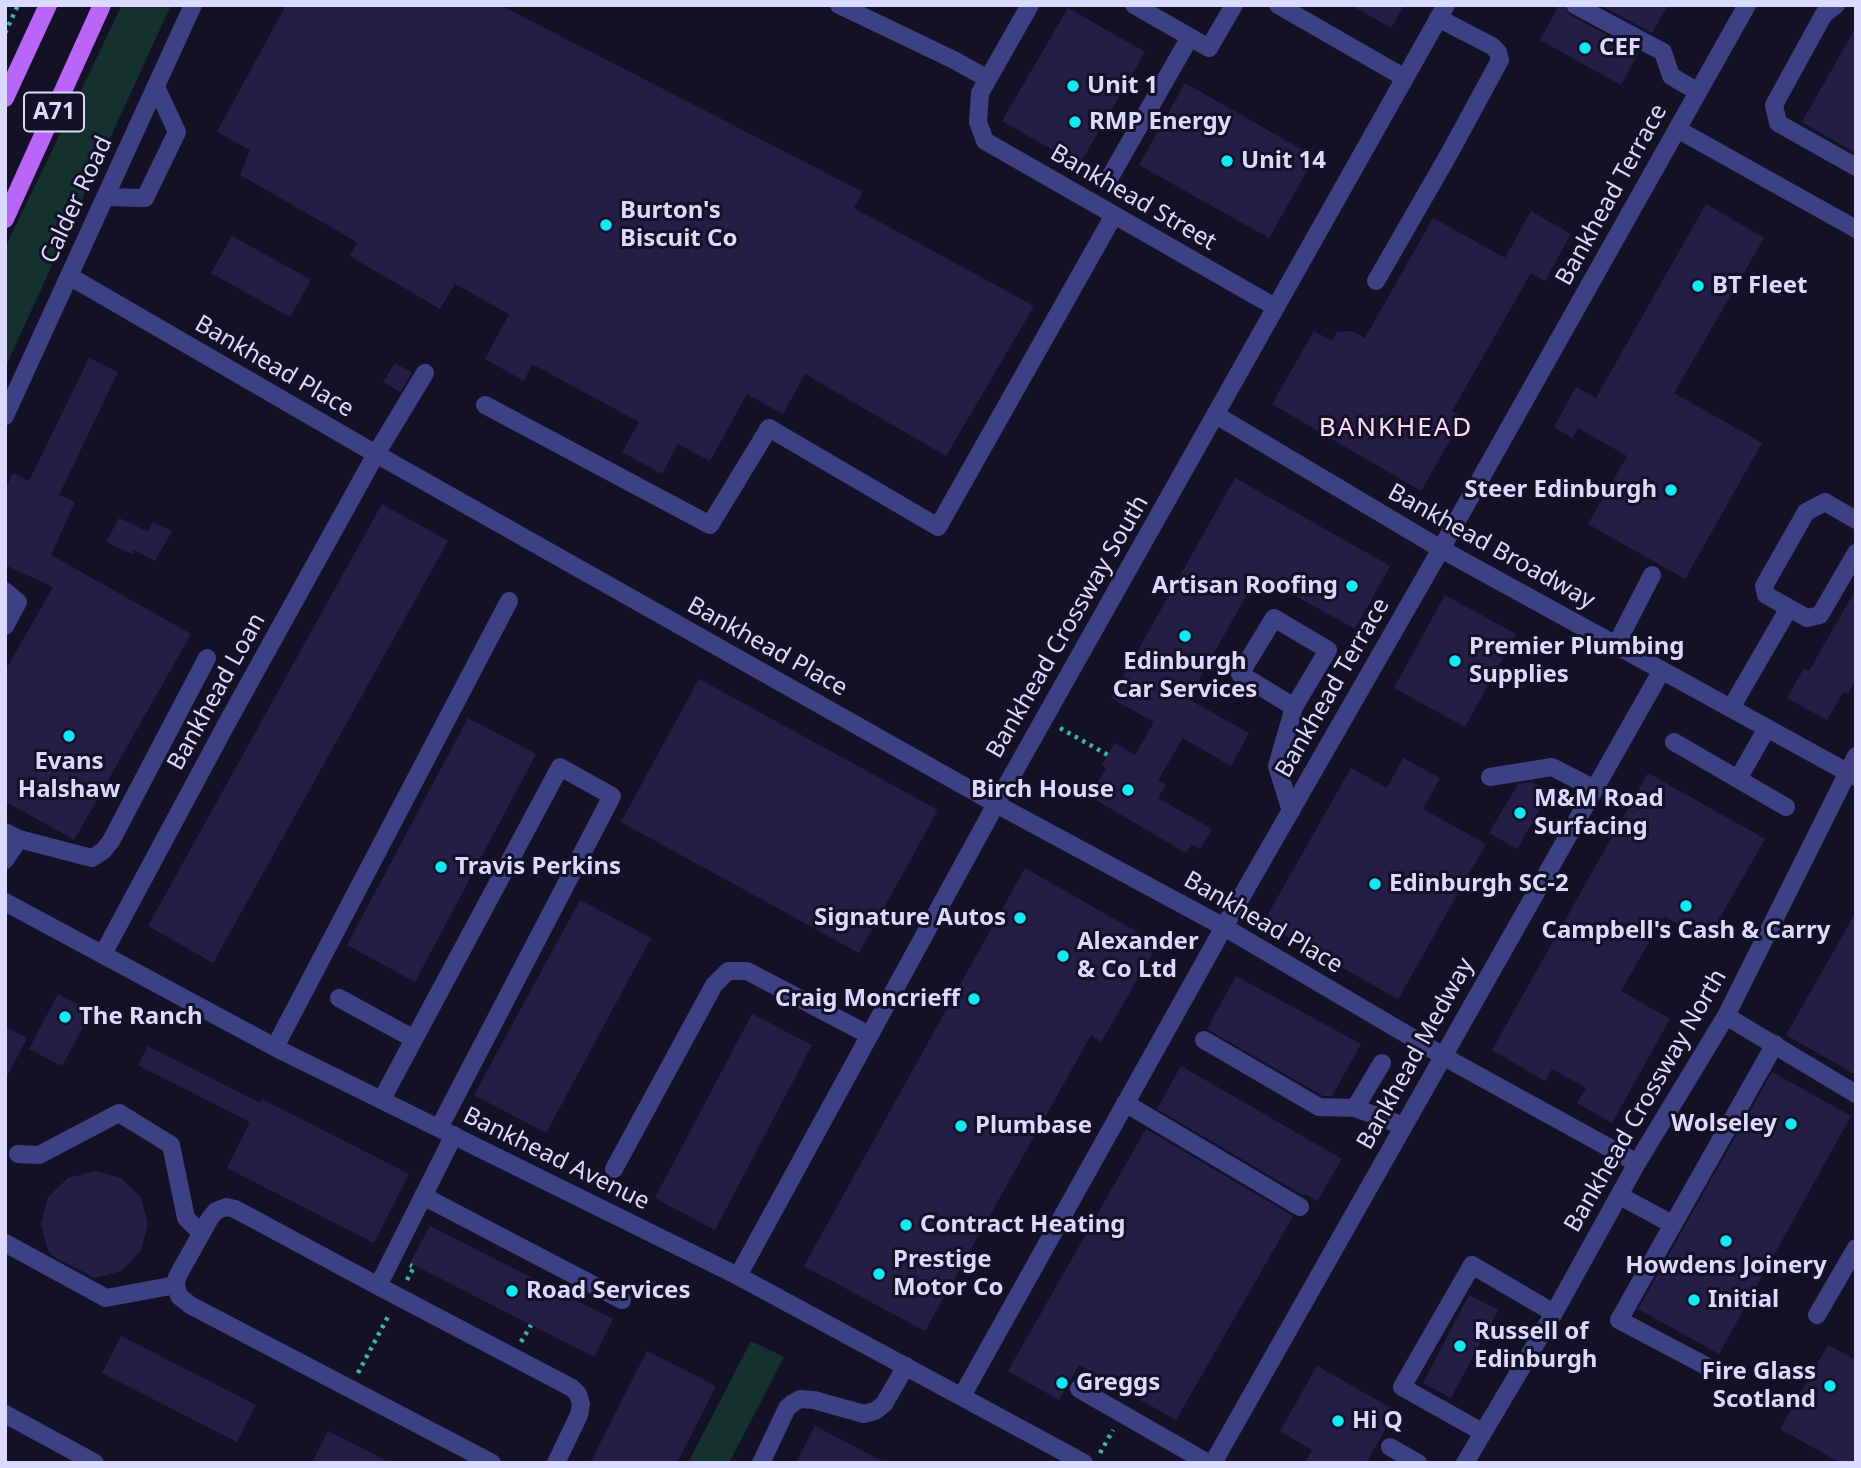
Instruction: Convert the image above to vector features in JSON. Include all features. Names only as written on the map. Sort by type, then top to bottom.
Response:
[{"type":"main road","name":"A71","points":[[5,98],[47,5]]},
{"type":"main road","name":"A71","points":[[5,219],[103,5]]},
{"type":"street","name":"Calder Road","points":[[5,416],[193,5]]},
{"type":"street","points":[[839,5],[988,79],[1030,5]]},
{"type":"street","points":[[1134,5],[1209,48],[1234,5]]},
{"type":"street","points":[[1278,5],[1405,78]]},
{"type":"street","points":[[1575,5],[1663,52],[1671,76],[1698,92]]},
{"type":"street","name":"Bankhead Terrace","points":[[962,1396],[1224,927],[1441,549],[1747,5]]},
{"type":"street","points":[[1836,5],[1824,15],[1774,106],[1778,123],[1856,167]]},
{"type":"street","points":[[1376,281],[1500,60],[1498,52],[1492,46],[1442,12]]},
{"type":"street","name":"Bankhead Crossway South","points":[[738,1276],[996,804],[1442,12]]},
{"type":"street","points":[[1110,177],[1189,37]]},
{"type":"street","name":"Bankhead Street","points":[[988,79],[980,93],[978,122],[985,141],[1275,307]]},
{"type":"street","points":[[106,197],[145,198],[177,132],[156,87]]},
{"type":"street","points":[[1678,129],[1856,229]]},
{"type":"street","points":[[485,405],[710,525],[769,428],[937,527],[1114,215]]},
{"type":"street","name":"Bankhead Place","points":[[69,276],[376,454],[996,804],[1224,927],[1443,1056],[1637,1163]]},
{"type":"street","name":"Bankhead Loan","points":[[103,954],[376,454],[425,373]]},
{"type":"street","name":"Bankhead Broadway","points":[[1216,415],[1441,549],[1767,728],[1853,768]]},
{"type":"street","points":[[1856,520],[1825,502],[1806,512],[1765,586],[1766,595],[1807,618],[1820,615],[1856,553]]},
{"type":"street","points":[[1616,645],[1652,575]]},
{"type":"street","points":[[5,591],[18,602],[5,626]]},
{"type":"street","points":[[275,1047],[509,601]]},
{"type":"street","points":[[1731,708],[1789,608]]},
{"type":"street","points":[[1291,811],[1278,766],[1294,707],[1328,650],[1274,618],[1240,674],[1294,707]]},
{"type":"street","points":[[5,860],[12,836],[92,858],[103,851],[111,841],[207,659]]},
{"type":"street","name":"Bankhead Medway","points":[[1213,1463],[1662,670]]},
{"type":"street","points":[[1738,779],[1767,728]]},
{"type":"street","points":[[1674,742],[1786,807]]},
{"type":"street","points":[[378,1286],[423,1196],[446,1132],[612,796],[560,767],[382,1099]]},
{"type":"street","points":[[1490,777],[1552,767],[1595,789]]},
{"type":"street","name":"Bankhead Crossway North","points":[[1465,1463],[1554,1313],[1637,1163],[1726,1016],[1853,768]]},
{"type":"street","name":"Bankhead Avenue","points":[[5,902],[275,1047],[738,1276],[1084,1463]]},
{"type":"street","points":[[614,1169],[714,985],[728,971],[747,971],[869,1035]]},
{"type":"street","points":[[339,998],[414,1039]]},
{"type":"street","points":[[1726,1016],[1856,1094]]},
{"type":"street","points":[[1204,1040],[1320,1107],[1355,1108],[1404,1126]]},
{"type":"street","points":[[1706,1366],[1619,1320],[1775,1044]]},
{"type":"street","points":[[1355,1108],[1382,1063]]},
{"type":"street","points":[[1125,1103],[1300,1207]]},
{"type":"street","points":[[18,1154],[38,1155],[119,1113],[171,1145],[186,1218],[201,1233]]},
{"type":"street","points":[[423,1196],[622,1300]]},
{"type":"street","points":[[1620,1196],[1672,1224]]},
{"type":"street","points":[[492,1463],[190,1305],[179,1296],[177,1277],[216,1211],[226,1207],[235,1209],[572,1388],[581,1404],[579,1415],[556,1463]]},
{"type":"street","points":[[5,1243],[106,1298],[176,1286]]},
{"type":"street","points":[[1817,1315],[1856,1248]]},
{"type":"street","points":[[1482,1432],[1402,1387],[1472,1265],[1554,1313]]},
{"type":"street","points":[[761,1463],[787,1408],[793,1403],[800,1399],[814,1400],[864,1414],[875,1411],[884,1404],[906,1366]]},
{"type":"street","points":[[1079,1389],[1208,1463]]},
{"type":"street","points":[[5,1414],[68,1456],[95,1463]]},
{"type":"street","points":[[1390,1447],[1418,1463]]},
{"type":"path","points":[[5,33],[19,5]]},
{"type":"path","points":[[1044,719],[1108,755]]},
{"type":"path","points":[[350,1388],[414,1267],[408,1264],[412,1256],[397,1248]]},
{"type":"path","points":[[1104,1446],[1111,1434]]},
{"type":"green space","points":[[122,5],[171,5],[5,368],[5,248]]},
{"type":"green space","points":[[751,1341],[784,1357],[729,1463],[688,1463]]},
{"type":"building","name":"Burton's Biscuit Co","points":[[286,5],[500,5],[863,192],[854,208],[1034,306],[946,456],[805,374],[783,414],[747,394],[710,461],[678,444],[662,474],[622,452],[639,422],[532,364],[524,381],[485,359],[509,314],[455,284],[440,309],[350,256],[357,242],[240,175],[250,150],[217,132]]},
{"type":"building","points":[[1351,5],[1404,5],[1391,28]]},
{"type":"building","points":[[1559,5],[1564,5],[1570,15],[1639,52],[1621,85],[1540,40]]},
{"type":"building","points":[[1600,5],[1668,5],[1652,33]]},
{"type":"building","name":"Unit 1","points":[[1068,8],[1145,52],[1079,165],[1002,121]]},
{"type":"building","points":[[1856,27],[1856,153],[1802,122]]},
{"type":"building","name":"Unit 14","points":[[1185,83],[1315,157],[1269,238],[1139,165]]},
{"type":"building","name":"Steer Edinburgh","points":[[1706,204],[1764,238],[1674,393],[1762,443],[1685,579],[1588,524],[1627,456],[1578,428],[1572,438],[1554,427],[1576,387],[1596,398]]},
{"type":"building","points":[[1531,211],[1571,234],[1545,281],[1531,273],[1452,411],[1463,417],[1421,491],[1272,404],[1314,331],[1332,341],[1337,332],[1352,331],[1365,338],[1433,218],[1505,258]]},
{"type":"building","points":[[232,236],[311,280],[290,317],[211,273]]},
{"type":"building","name":"Evans Halshaw","points":[[89,358],[118,372],[59,495],[75,502],[51,555],[191,634],[74,840],[5,801],[5,671],[53,587],[5,565],[5,490],[13,473],[29,481]]},
{"type":"building","points":[[395,363],[412,373],[400,392],[383,382]]},
{"type":"building","points":[[1235,478],[1390,566],[1355,629],[1258,575],[1188,699],[1249,733],[1231,766],[1183,738],[1158,780],[1166,784],[1158,798],[1212,829],[1200,849],[1192,845],[1186,853],[1089,796],[1106,768],[1102,765],[1115,743],[1135,755],[1154,722],[1111,698]]},
{"type":"building","points":[[382,504],[448,541],[213,963],[148,926]]},
{"type":"building","points":[[119,518],[148,532],[152,522],[172,531],[155,561],[134,550],[132,554],[106,542]]},
{"type":"building","points":[[1856,589],[1856,680],[1848,694],[1843,692],[1827,720],[1787,698],[1804,668],[1809,671]]},
{"type":"building","name":"Premier Plumbing Supplies","points":[[1445,595],[1516,634],[1465,727],[1394,688]]},
{"type":"building","points":[[699,679],[938,810],[859,953],[621,822]]},
{"type":"building","points":[[468,718],[536,754],[415,982],[347,945]]},
{"type":"building","name":"Edinburgh SC-2","points":[[1403,758],[1440,778],[1423,809],[1486,844],[1398,999],[1263,923],[1351,768],[1387,788]]},
{"type":"building","points":[[1648,773],[1765,839],[1707,940],[1664,916],[1621,991],[1670,1019],[1612,1123],[1577,1103],[1586,1088],[1552,1069],[1545,1081],[1492,1050]]},
{"type":"building","name":"M&M Road Surfacing","points":[[1532,782],[1550,792],[1517,849],[1489,833],[1518,784]]},
{"type":"building","points":[[1025,868],[1158,944],[1101,1042],[1091,1035],[925,1331],[804,1266]]},
{"type":"building","points":[[580,900],[651,938],[546,1133],[474,1095]]},
{"type":"building","points":[[1856,912],[1856,1075],[1786,1035]]},
{"type":"building","points":[[1236,976],[1361,1044],[1332,1096],[1323,1096],[1207,1029]]},
{"type":"building","points":[[58,994],[91,1012],[62,1066],[29,1049]]},
{"type":"building","points":[[752,1014],[812,1045],[715,1230],[655,1198]]},
{"type":"building","points":[[5,1027],[27,1038],[5,1080]]},
{"type":"building","points":[[148,1046],[260,1103],[262,1099],[409,1174],[374,1243],[227,1168],[250,1122],[138,1065]]},
{"type":"building","points":[[1181,1066],[1342,1159],[1317,1201],[1305,1194],[1304,1196],[1157,1109]]},
{"type":"building","points":[[1772,1072],[1851,1116],[1719,1354],[1638,1309]]},
{"type":"building","points":[[1146,1129],[1293,1216],[1176,1420],[1079,1365],[1059,1400],[1008,1371]]},
{"type":"building","points":[[95,1171],[121,1178],[141,1197],[148,1224],[141,1251],[121,1271],[95,1278],[54,1257],[48,1251],[41,1224],[48,1197],[68,1178]]},
{"type":"building","name":"Road Services","points":[[430,1226],[613,1319],[594,1357],[410,1263]]},
{"type":"building","name":"Russell of Edinburgh","points":[[1469,1295],[1498,1310],[1451,1398],[1423,1383]]},
{"type":"building","points":[[121,1336],[256,1405],[237,1442],[102,1373]]},
{"type":"building","name":"Fire Glass Scotland","points":[[1828,1345],[1856,1360],[1856,1463],[1841,1463],[1780,1429]]},
{"type":"building","points":[[647,1351],[716,1386],[677,1463],[590,1463]]},
{"type":"building","name":"Hi Q","points":[[1317,1366],[1396,1411],[1366,1463],[1305,1463],[1312,1450],[1280,1431]]},
{"type":"building","points":[[815,1426],[886,1463],[796,1463]]},
{"type":"building","points":[[328,1431],[391,1463],[312,1463]]},
{"type":"place","name":"CEF","points":[[1585,48]]},
{"type":"place","name":"Unit 1","points":[[1073,86]]},
{"type":"place","name":"RMP Energy","points":[[1075,122]]},
{"type":"place","name":"Unit 14","points":[[1227,161]]},
{"type":"place","name":"Burton's Biscuit Co","points":[[606,225]]},
{"type":"place","name":"BT Fleet","points":[[1698,286]]},
{"type":"place","name":"Steer Edinburgh","points":[[1671,490]]},
{"type":"place","name":"Artisan Roofing","points":[[1352,586]]},
{"type":"place","name":"Edinburgh Car Services","points":[[1185,636]]},
{"type":"place","name":"Premier Plumbing Supplies","points":[[1455,661]]},
{"type":"place","name":"Evans Halshaw","points":[[69,736]]},
{"type":"place","name":"Birch House","points":[[1128,790]]},
{"type":"place","name":"M&M Road Surfacing","points":[[1520,813]]},
{"type":"place","name":"Travis Perkins","points":[[441,867]]},
{"type":"place","name":"Edinburgh SC-2","points":[[1375,884]]},
{"type":"place","name":"Campbell's Cash & Carry","points":[[1686,906]]},
{"type":"place","name":"Signature Autos","points":[[1020,918]]},
{"type":"place","name":"Alexander & Co Ltd","points":[[1063,956]]},
{"type":"place","name":"Craig Moncrieff","points":[[974,999]]},
{"type":"place","name":"The Ranch","points":[[65,1017]]},
{"type":"place","name":"Wolseley","points":[[1791,1124]]},
{"type":"place","name":"Plumbase","points":[[961,1126]]},
{"type":"place","name":"Contract Heating","points":[[906,1225]]},
{"type":"place","name":"Howdens Joinery","points":[[1726,1241]]},
{"type":"place","name":"Prestige Motor Co","points":[[879,1274]]},
{"type":"place","name":"Road Services","points":[[512,1291]]},
{"type":"place","name":"Initial","points":[[1694,1300]]},
{"type":"place","name":"Russell of Edinburgh","points":[[1460,1346]]},
{"type":"place","name":"Greggs","points":[[1062,1383]]},
{"type":"place","name":"Fire Glass Scotland","points":[[1830,1386]]},
{"type":"place","name":"Hi Q","points":[[1338,1421]]},
{"type":"district","name":"BANKHEAD","points":[[1396,429]]}]
